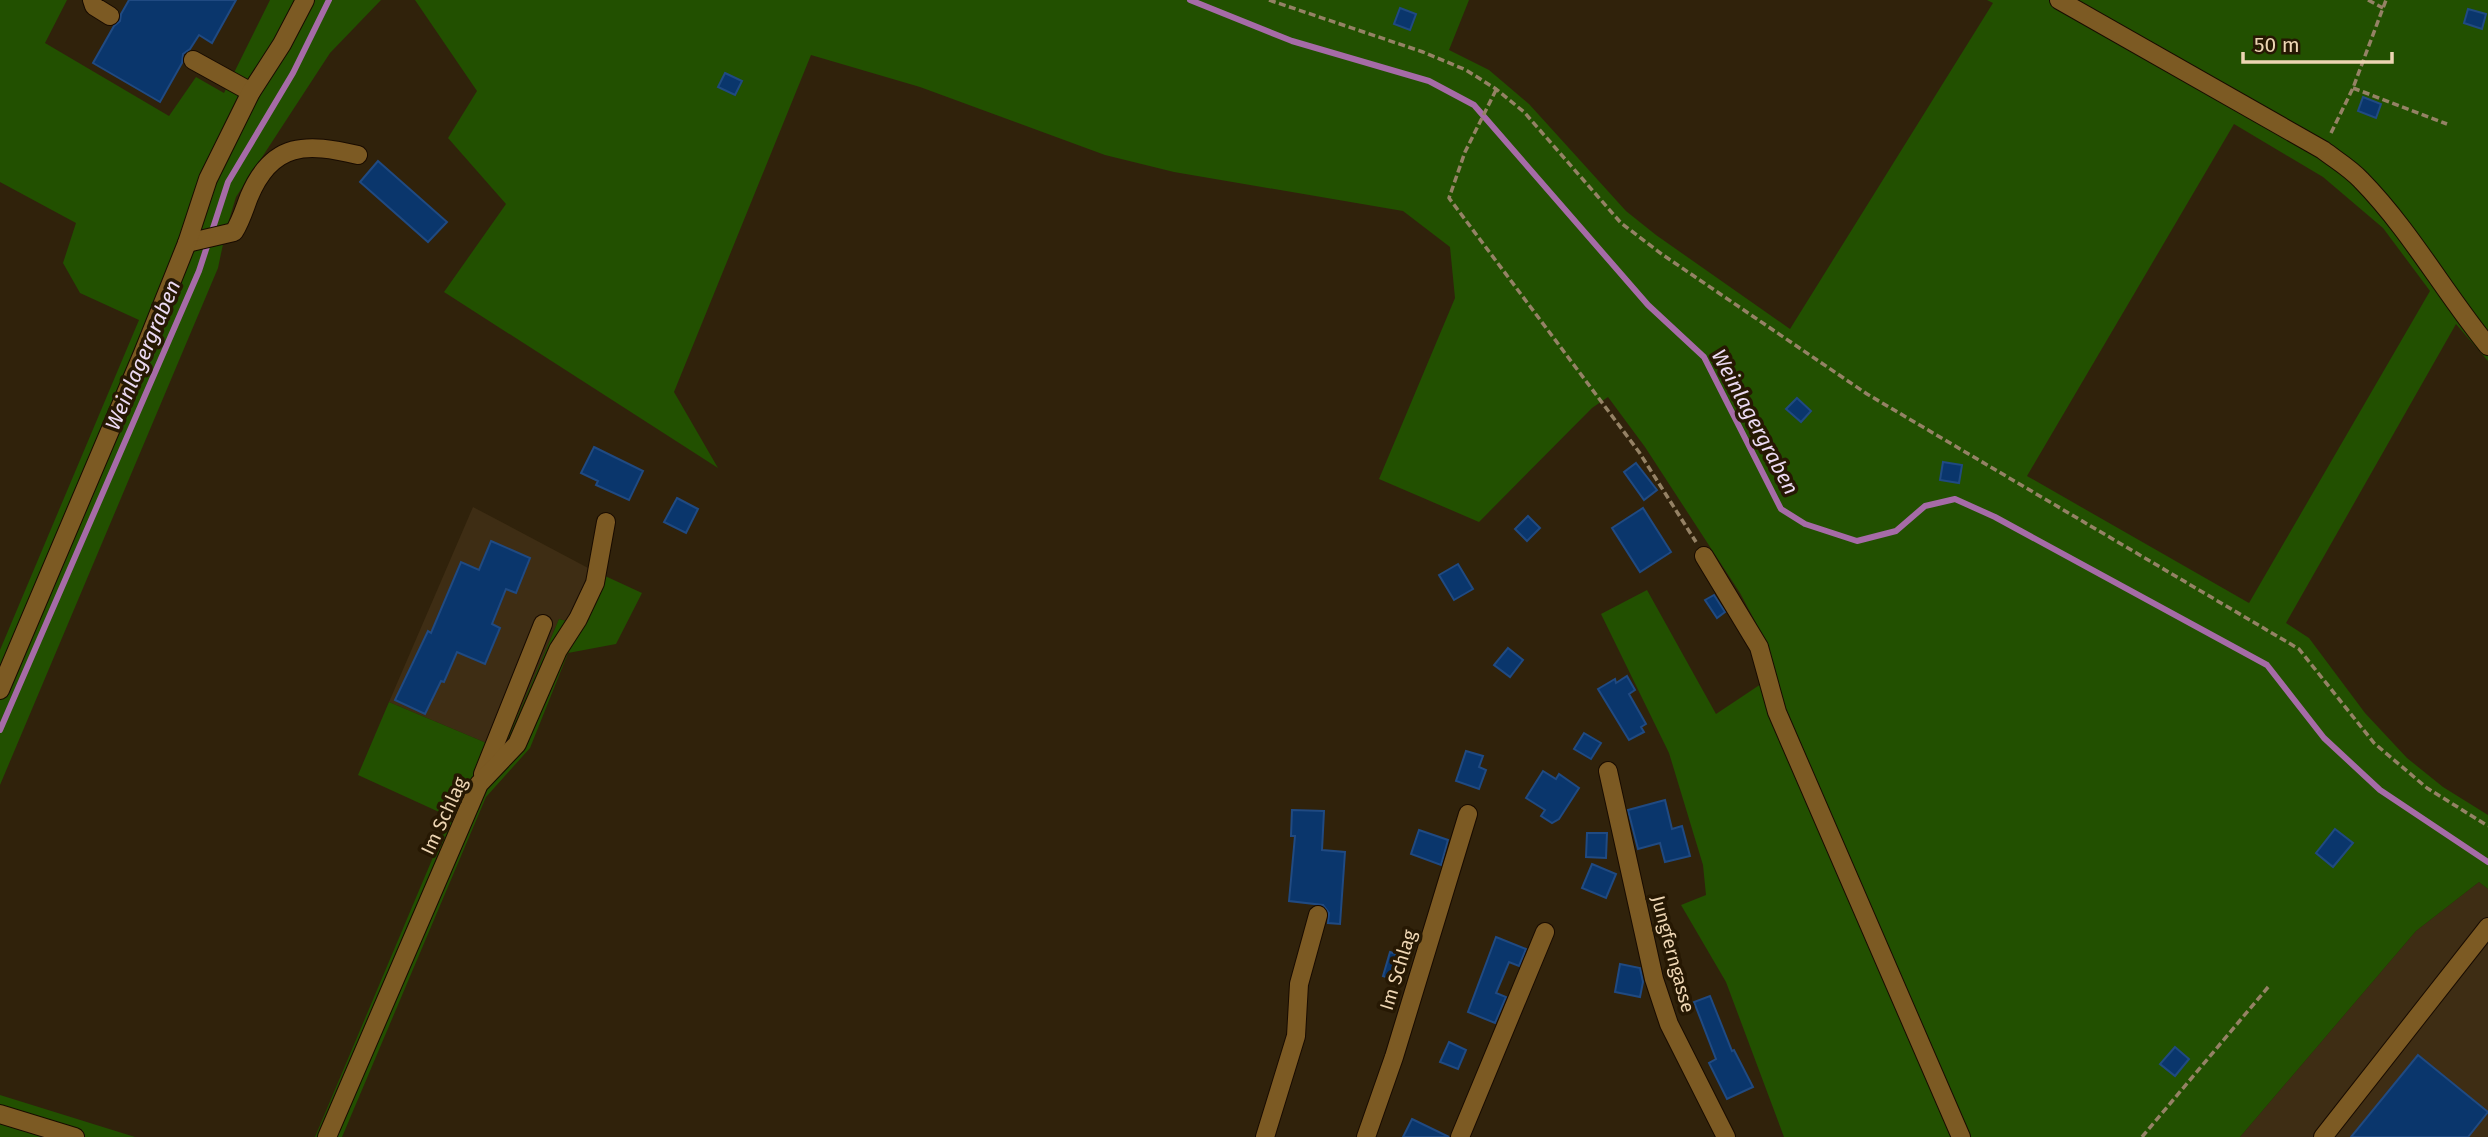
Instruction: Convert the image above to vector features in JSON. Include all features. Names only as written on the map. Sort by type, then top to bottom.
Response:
[{"type":"street","points":[[92,0],[94,6],[110,16]]},
{"type":"street","points":[[0,690],[143,353],[187,243],[208,179],[251,92],[282,44],[305,0]]},
{"type":"street","points":[[2059,0],[2323,150],[2360,178],[2403,228],[2488,346]]},
{"type":"street","points":[[193,60],[251,92]]},
{"type":"street","points":[[187,243],[233,233],[244,216],[249,197],[265,170],[281,154],[306,147],[328,148],[358,155]]},
{"type":"street","name":"Im Schlag","points":[[327,1137],[479,784],[517,744],[558,650],[578,619],[595,583],[606,522]]},
{"type":"street","points":[[1704,556],[1759,648],[1777,712],[1961,1137]]},
{"type":"street","points":[[479,784],[543,624]]},
{"type":"street","name":"Jungferngasse","points":[[1608,771],[1654,979],[1669,1024],[1726,1137]]},
{"type":"street","name":"Im Schlag","points":[[1366,1137],[1394,1057],[1468,814]]},
{"type":"street","points":[[1265,1137],[1296,1036],[1299,984],[1318,915]]},
{"type":"street","points":[[2323,1137],[2488,927]]},
{"type":"street","points":[[1460,1137],[1545,932]]},
{"type":"street","points":[[0,1115],[75,1137]]},
{"type":"path","points":[[1269,0],[1423,51],[1466,70],[1496,89],[1524,112],[1621,223],[1867,394],[2299,649],[2374,743],[2427,788],[2488,826]]},
{"type":"path","points":[[1283,5],[1286,0]]},
{"type":"path","points":[[2368,0],[2383,8]]},
{"type":"path","points":[[2323,150],[2353,88],[2386,0]]},
{"type":"path","points":[[2353,88],[2447,124]]},
{"type":"path","points":[[1496,89],[1479,119],[1449,198],[1639,452],[1704,556]]},
{"type":"path","points":[[2142,1137],[2269,986]]},
{"type":"shaded area","points":[[473,507],[590,569],[570,622],[559,619],[503,750],[389,702]]},
{"type":"shaded area","points":[[2479,882],[2488,889],[2488,1137],[2240,1137],[2416,931]]},
{"type":"green space","points":[[0,0],[67,0],[45,43],[169,116],[196,77],[224,93],[270,0],[381,0],[330,53],[236,197],[218,268],[0,785],[0,650],[139,320],[80,293],[63,263],[76,223],[0,182]]},
{"type":"green space","points":[[415,0],[1469,0],[1449,50],[1489,70],[1529,104],[1626,211],[1790,329],[1993,3],[1987,0],[2488,0],[2488,361],[2456,324],[2286,623],[2309,638],[2365,713],[2407,758],[2443,787],[2488,815],[2488,889],[2479,882],[2416,931],[2240,1137],[1784,1137],[1726,982],[1681,905],[1706,895],[1703,865],[1669,753],[1601,614],[1647,590],[1716,714],[1773,676],[1764,638],[1740,593],[1645,447],[1608,397],[1592,408],[1479,522],[1379,479],[1455,298],[1450,247],[1403,211],[1174,172],[1105,155],[920,87],[811,55],[674,392],[718,468],[444,292],[506,204],[448,138],[477,91]],"holes":[[[2234,124],[2323,177],[2383,228],[2430,291],[2249,603],[2027,476]]]},
{"type":"green space","points":[[590,569],[642,593],[616,644],[568,653],[530,748],[486,797],[342,1137],[315,1137],[450,817],[358,775],[389,702],[503,750],[559,619],[570,622]]},
{"type":"green space","points":[[0,1095],[135,1137],[0,1137]]},
{"type":"building","points":[[129,0],[236,0],[212,43],[199,35],[190,49],[183,54],[182,63],[160,102],[93,63],[114,26],[120,21]]},
{"type":"building","points":[[1400,8],[1416,14],[1410,30],[1394,24]]},
{"type":"building","points":[[2468,9],[2486,14],[2482,29],[2464,23]]},
{"type":"building","points":[[725,73],[742,81],[735,95],[718,87]]},
{"type":"building","points":[[2363,97],[2381,104],[2376,118],[2358,111]]},
{"type":"building","points":[[378,161],[447,222],[428,242],[360,182]]},
{"type":"building","points":[[1797,398],[1811,411],[1801,422],[1786,409]]},
{"type":"building","points":[[594,447],[643,471],[629,500],[596,485],[598,481],[581,473]]},
{"type":"building","points":[[1943,462],[1962,465],[1959,483],[1940,480]]},
{"type":"building","points":[[1636,463],[1657,490],[1644,500],[1624,472]]},
{"type":"building","points":[[677,498],[698,509],[686,533],[664,522]]},
{"type":"building","points":[[1643,508],[1671,552],[1640,572],[1612,528]]},
{"type":"building","points":[[1528,516],[1540,528],[1527,541],[1515,529]]},
{"type":"building","points":[[491,541],[530,558],[516,593],[506,589],[492,624],[500,628],[485,664],[457,652],[444,682],[441,681],[425,714],[395,700],[428,631],[431,633],[461,562],[479,570]]},
{"type":"building","points":[[1458,564],[1473,589],[1454,600],[1439,575]]},
{"type":"building","points":[[1714,595],[1725,612],[1717,618],[1705,600]]},
{"type":"building","points":[[1508,648],[1523,660],[1510,677],[1494,665]]},
{"type":"building","points":[[1627,676],[1635,690],[1629,694],[1646,724],[1641,727],[1644,732],[1629,740],[1598,689],[1615,679],[1616,683]]},
{"type":"building","points":[[1584,733],[1601,743],[1591,759],[1574,749]]},
{"type":"building","points":[[1466,751],[1483,756],[1479,767],[1486,770],[1479,789],[1456,781]]},
{"type":"building","points":[[1543,771],[1556,779],[1559,774],[1579,788],[1559,819],[1552,823],[1541,816],[1545,810],[1526,798]]},
{"type":"building","points":[[1665,800],[1672,829],[1682,826],[1690,856],[1665,862],[1660,843],[1638,849],[1628,810]]},
{"type":"building","points":[[1292,810],[1324,811],[1322,850],[1345,852],[1340,924],[1328,923],[1329,913],[1323,905],[1289,901],[1295,836],[1291,836]]},
{"type":"building","points":[[2335,829],[2353,843],[2333,867],[2316,853]]},
{"type":"building","points":[[1419,830],[1448,840],[1441,865],[1411,854]]},
{"type":"building","points":[[1587,833],[1607,833],[1606,858],[1586,857]]},
{"type":"building","points":[[1592,864],[1616,874],[1606,898],[1582,888]]},
{"type":"building","points":[[1496,937],[1526,949],[1519,966],[1509,962],[1496,993],[1506,997],[1495,1023],[1468,1012]]},
{"type":"building","points":[[1390,952],[1405,957],[1398,981],[1383,976]]},
{"type":"building","points":[[1620,964],[1640,968],[1643,982],[1640,997],[1615,992]]},
{"type":"building","points":[[1710,996],[1732,1051],[1734,1050],[1753,1087],[1727,1099],[1709,1063],[1716,1059],[1694,1002]]},
{"type":"building","points":[[1449,1042],[1466,1050],[1458,1069],[1440,1062]]},
{"type":"building","points":[[2175,1047],[2189,1059],[2175,1076],[2160,1064]]},
{"type":"building","points":[[2418,1055],[2488,1112],[2468,1137],[2351,1137]]},
{"type":"building","points":[[1412,1119],[1449,1137],[1403,1137]]},
{"type":"waterway","name":"Weinlagergraben","points":[[0,730],[199,271],[228,182],[293,73],[329,0]]},
{"type":"waterway","name":"Weinlagergraben","points":[[1190,0],[1292,41],[1429,81],[1474,105],[1648,305],[1704,357],[1781,509],[1805,524],[1857,541],[1896,531],[1925,506],[1955,499],[1995,517],[2267,665],[2324,738],[2380,790],[2488,862]]}]
